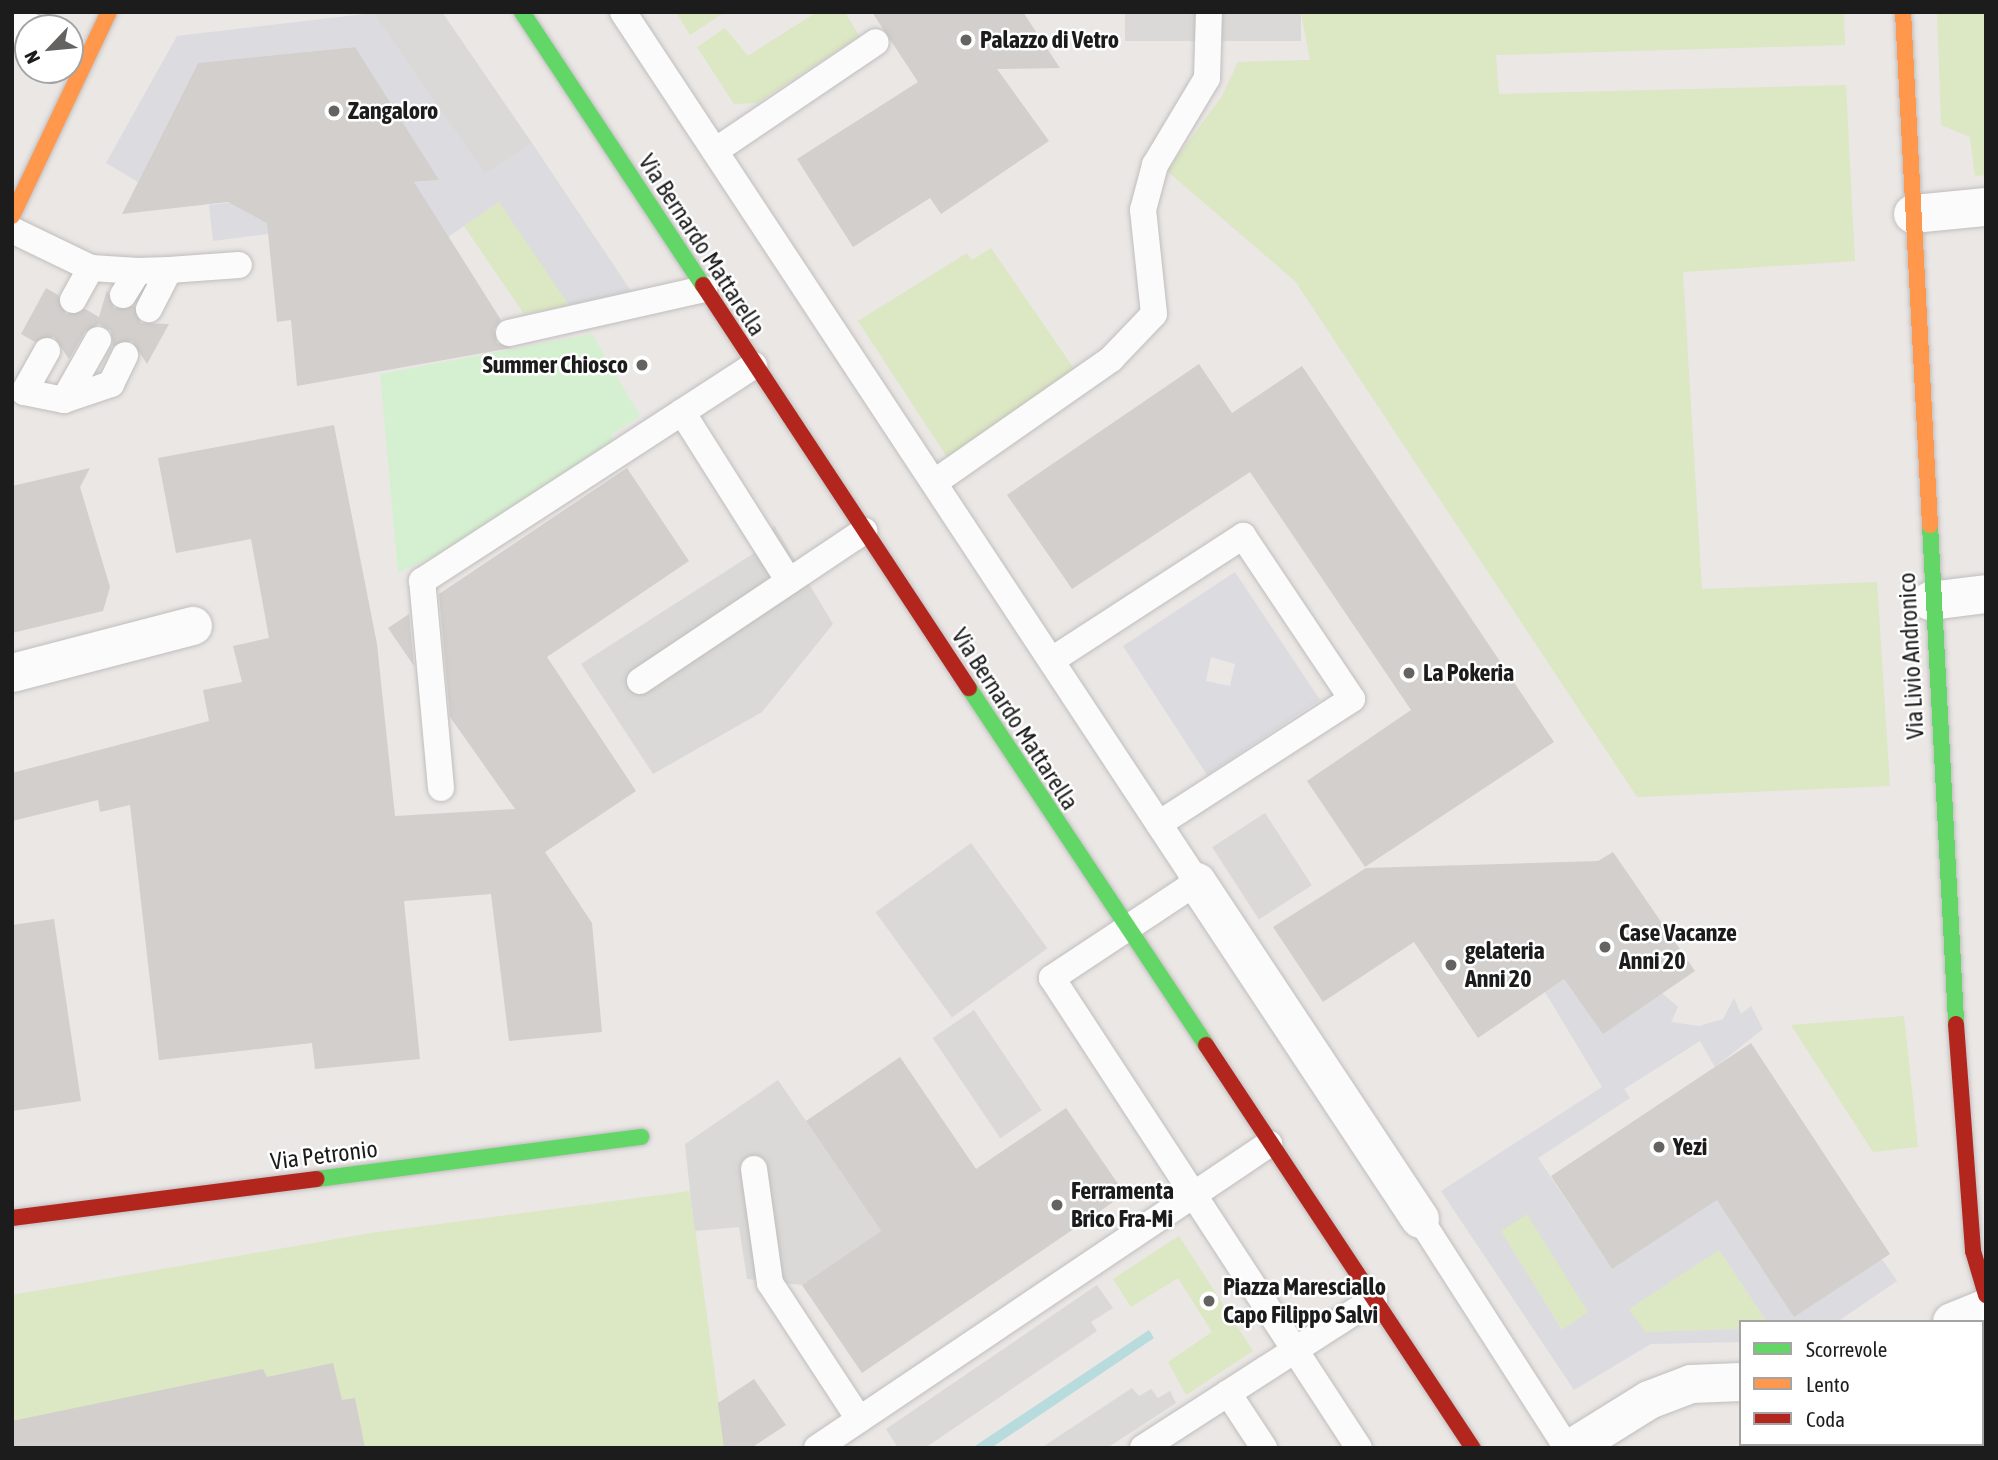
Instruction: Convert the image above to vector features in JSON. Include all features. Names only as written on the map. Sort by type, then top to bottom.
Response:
[{"type":"street","points":[[84,47],[109,12]]},
{"type":"street","name":"Via Bernardo Mattarella","points":[[522,12],[1126,929],[1473,1448]]},
{"type":"street","name":"Via Livio Andronico","points":[[1903,12],[1930,601],[1973,1251],[1986,1295]]},
{"type":"street","points":[[12,216],[66,84]]},
{"type":"street","points":[[1913,214],[1986,207]]},
{"type":"street","points":[[1930,601],[1986,594]]},
{"type":"street","points":[[12,673],[193,626]]},
{"type":"street","points":[[1197,882],[1420,1219]]},
{"type":"street","name":"Via Petronio","points":[[12,1218],[641,1137]]},
{"type":"street","points":[[1957,1320],[1986,1308]]},
{"type":"street","points":[[1570,1448],[1649,1400],[1691,1384],[1739,1382]]},
{"type":"lane","points":[[623,12],[1197,882],[1052,978],[1359,1448]]},
{"type":"lane","points":[[935,482],[1111,359],[1154,314],[1143,210],[1155,165],[1207,78],[1209,12]]},
{"type":"lane","points":[[716,152],[876,42]]},
{"type":"lane","points":[[12,230],[91,268],[138,271],[239,265]]},
{"type":"lane","points":[[73,300],[91,268]]},
{"type":"lane","points":[[149,309],[169,270]]},
{"type":"lane","points":[[123,295],[138,271]]},
{"type":"lane","points":[[509,333],[704,289]]},
{"type":"lane","points":[[64,400],[98,340]]},
{"type":"lane","points":[[47,351],[18,395],[64,400],[111,384],[125,355]]},
{"type":"lane","points":[[441,788],[422,582],[754,365]]},
{"type":"lane","points":[[682,412],[789,581]]},
{"type":"lane","points":[[640,681],[864,531]]},
{"type":"lane","points":[[1052,660],[1243,536],[1352,699],[1159,824]]},
{"type":"lane","points":[[817,1448],[1269,1144]]},
{"type":"lane","points":[[754,1169],[770,1283],[859,1419]]},
{"type":"lane","points":[[1420,1219],[1570,1448]]},
{"type":"lane","points":[[1143,1448],[1374,1299]]},
{"type":"lane","points":[[1228,1392],[1264,1448]]},
{"type":"green space","points":[[676,12],[725,12],[690,35]]},
{"type":"green space","points":[[817,12],[845,12],[859,36],[757,103],[734,104],[697,47],[725,28],[748,56]]},
{"type":"green space","points":[[1301,12],[1844,12],[1845,45],[1496,55],[1499,94],[1846,85],[1855,261],[1683,272],[1702,589],[1877,582],[1890,786],[1637,797],[1295,281],[1167,171],[1222,96],[1238,62],[1310,60]]},
{"type":"green space","points":[[1937,12],[1986,12],[1986,175],[1975,176],[1970,137],[1941,125]]},
{"type":"green space","points":[[499,202],[571,305],[524,314],[464,226]]},
{"type":"green space","points":[[991,248],[1079,376],[947,457],[858,321],[967,253],[972,260]]},
{"type":"green space","points":[[592,334],[640,416],[611,435],[613,443],[452,548],[398,573],[380,374]]},
{"type":"green space","points":[[1904,1016],[1918,1147],[1873,1152],[1791,1025]]},
{"type":"green space","points":[[690,1191],[725,1448],[12,1448],[12,1295],[371,1233]]},
{"type":"green space","points":[[1527,1213],[1590,1313],[1562,1330],[1500,1230]]},
{"type":"green space","points":[[1179,1236],[1253,1351],[1186,1395],[1168,1362],[1212,1332],[1178,1278],[1131,1307],[1113,1279]]},
{"type":"green space","points":[[1719,1250],[1766,1320],[1739,1320],[1739,1329],[1644,1332],[1629,1309]]},
{"type":"shaded area","points":[[442,12],[532,143],[485,174],[373,13]]},
{"type":"shaded area","points":[[1125,12],[1301,12],[1301,41],[1125,41]]},
{"type":"shaded area","points":[[373,13],[485,173],[532,143],[631,291],[569,305],[499,202],[448,237],[268,234],[213,241],[209,205],[437,180],[354,47],[198,63],[138,182],[106,163],[177,36]]},
{"type":"shaded area","points":[[774,525],[833,624],[762,712],[653,774],[581,664],[762,548]]},
{"type":"shaded area","points":[[1235,572],[1320,700],[1207,775],[1123,646]],"holes":[[[1211,657],[1235,664],[1230,686],[1206,681]]]},
{"type":"shaded area","points":[[1265,813],[1312,885],[1259,919],[1212,847]]},
{"type":"shaded area","points":[[971,843],[1047,948],[952,1018],[876,912]]},
{"type":"shaded area","points":[[1564,979],[1603,1033],[1662,993],[1678,1007],[1671,1022],[1699,1026],[1723,1019],[1734,998],[1741,1014],[1751,1006],[1763,1029],[1715,1067],[1700,1041],[1624,1089],[1630,1098],[1538,1158],[1612,1269],[1735,1188],[1882,1259],[1897,1281],[1840,1320],[1766,1320],[1719,1250],[1629,1309],[1645,1332],[1739,1329],[1739,1342],[1651,1344],[1574,1390],[1441,1191],[1602,1087],[1545,992]],"holes":[[[1527,1214],[1588,1312],[1562,1330],[1501,1231]]]},
{"type":"shaded area","points":[[974,1010],[1042,1110],[1000,1138],[933,1038]]},
{"type":"shaded area","points":[[778,1080],[881,1231],[802,1285],[747,1279],[739,1227],[695,1231],[690,1191],[685,1144]]},
{"type":"shaded area","points":[[1097,1285],[1113,1308],[1091,1322],[1097,1331],[925,1448],[898,1448],[886,1429]]},
{"type":"shaded area","points":[[1132,1388],[1139,1396],[1151,1389],[1158,1398],[1170,1391],[1176,1403],[1107,1448],[1041,1448]]},
{"type":"water","points":[[1149,1330],[1154,1338],[991,1448],[972,1448]]},
{"type":"building","points":[[872,12],[1023,12],[1060,68],[997,69],[1049,141],[941,214],[930,198],[853,247],[797,159],[918,82]]},
{"type":"building","points":[[355,47],[439,180],[414,182],[501,320],[494,329],[497,343],[512,348],[297,386],[291,320],[277,322],[267,223],[228,202],[122,214],[198,63]]},
{"type":"building","points":[[46,288],[58,295],[66,314],[85,309],[99,317],[107,290],[114,308],[134,306],[141,323],[169,324],[147,364],[132,341],[113,346],[111,331],[99,324],[85,332],[69,359],[54,337],[35,342],[21,334]]},
{"type":"building","points":[[1199,364],[1232,413],[1302,366],[1554,742],[1365,867],[1307,781],[1411,710],[1250,472],[1072,589],[1007,495]]},
{"type":"building","points":[[334,425],[377,644],[395,816],[515,809],[450,717],[439,594],[627,468],[689,561],[547,657],[636,791],[545,852],[592,923],[602,1032],[509,1041],[491,894],[404,901],[420,1059],[315,1069],[312,1043],[159,1060],[130,805],[100,812],[98,800],[12,821],[12,773],[209,721],[203,690],[242,682],[233,646],[269,638],[251,539],[176,553],[158,458]]},
{"type":"building","points":[[90,468],[80,487],[110,587],[103,611],[12,633],[12,486]]},
{"type":"building","points":[[409,614],[414,666],[388,628]]},
{"type":"building","points":[[1613,852],[1695,971],[1603,1034],[1564,979],[1478,1038],[1414,942],[1323,1002],[1273,927],[1366,868],[1598,861]]},
{"type":"building","points":[[54,919],[81,1101],[12,1111],[12,925]]},
{"type":"building","points":[[1751,1043],[1890,1254],[1794,1317],[1717,1200],[1612,1269],[1551,1176]]},
{"type":"building","points":[[900,1057],[976,1169],[1066,1108],[1125,1194],[862,1373],[802,1285],[881,1231],[806,1121]]},
{"type":"building","points":[[333,1363],[342,1400],[355,1398],[365,1448],[12,1448],[12,1421],[263,1369],[267,1377]]},
{"type":"building","points":[[754,1379],[786,1425],[751,1448],[724,1448],[718,1403]]},
{"type":"traffic: fast","points":[[522,12],[703,285]]},
{"type":"traffic: fast","points":[[1930,525],[1956,1024]]},
{"type":"traffic: fast","points":[[969,688],[1206,1045]]},
{"type":"traffic: fast","points":[[317,1179],[641,1137]]},
{"type":"traffic: slow","points":[[12,216],[109,12]]},
{"type":"traffic: slow","points":[[1903,12],[1930,525]]},
{"type":"traffic: jam","points":[[703,285],[969,688]]},
{"type":"traffic: jam","points":[[1956,1024],[1973,1251],[1986,1295]]},
{"type":"traffic: jam","points":[[1206,1045],[1473,1448]]},
{"type":"traffic: jam","points":[[12,1218],[317,1179]]},
{"type":"place","name":"Palazzo di Vetro","points":[[966,40]]},
{"type":"place","name":"Zangaloro","points":[[334,111]]},
{"type":"place","name":"Summer Chiosco","points":[[642,365]]},
{"type":"place","name":"La Pokeria","points":[[1409,673]]},
{"type":"place","name":"Case Vacanze Anni 20","points":[[1605,947]]},
{"type":"place","name":"gelateria Anni 20","points":[[1451,965]]},
{"type":"place","name":"Yezi","points":[[1659,1147]]},
{"type":"place","name":"Ferramenta Brico Fra-Mi","points":[[1057,1205]]},
{"type":"place","name":"Piazza Maresciallo Capo Filippo Salvi","points":[[1209,1301]]}]
